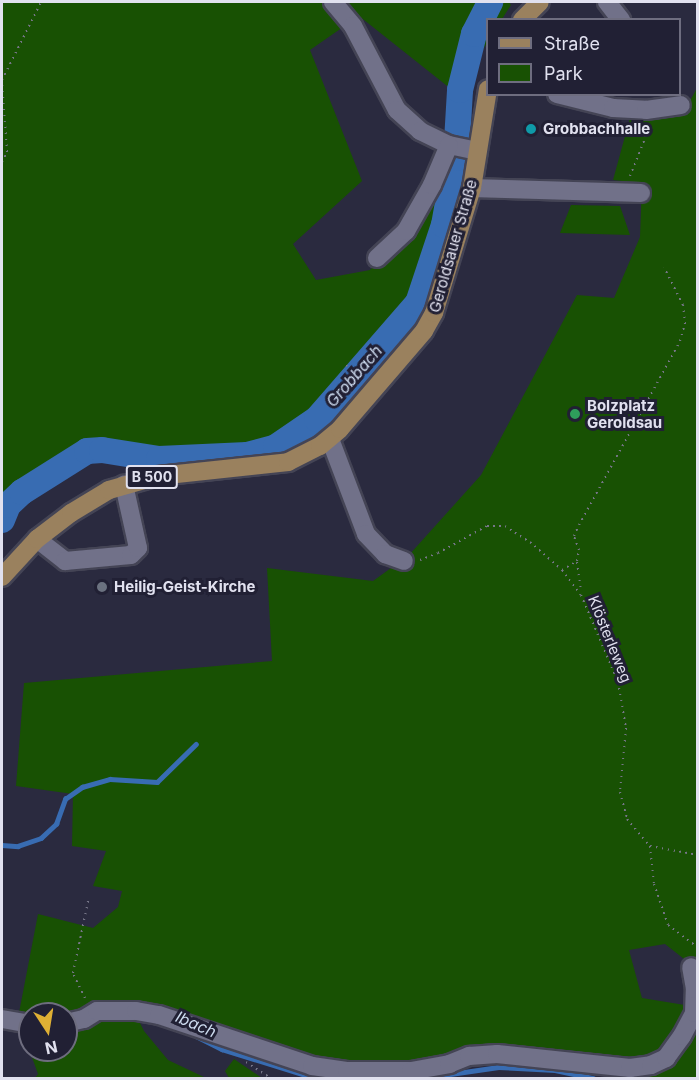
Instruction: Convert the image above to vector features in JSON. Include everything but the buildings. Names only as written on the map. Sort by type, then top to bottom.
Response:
[{"type":"main road","points":[[524,18],[540,2]]},
{"type":"main road","name":"Geroldsauer Straße","points":[[2,577],[37,539],[94,498],[124,484],[158,476],[278,464],[304,455],[330,439],[429,322],[472,188],[464,148],[486,94]]},
{"type":"lane","points":[[333,2],[353,26],[398,110],[420,131],[464,148],[432,185],[406,231],[377,258]]},
{"type":"lane","points":[[607,2],[619,18]]},
{"type":"lane","points":[[564,96],[613,108],[646,110],[681,105]]},
{"type":"lane","points":[[472,188],[635,193]]},
{"type":"lane","points":[[330,439],[366,534],[385,554],[404,561]]},
{"type":"lane","points":[[37,539],[65,561],[131,555],[138,548],[124,484]]},
{"type":"lane","points":[[78,1020],[97,1011],[119,1009],[159,1015],[312,1066],[347,1071],[411,1071],[449,1064],[469,1056],[497,1054],[630,1068],[651,1065],[666,1058],[682,1036],[694,1013],[691,967]]},
{"type":"lane","points":[[2,1019],[18,1022]]},
{"type":"path","points":[[2,162],[7,152],[2,80],[13,53],[41,2]]},
{"type":"path","points":[[635,193],[628,181],[650,124],[646,110]]},
{"type":"path","points":[[581,595],[577,561],[579,550],[574,536],[683,332],[685,324],[683,305],[664,267]]},
{"type":"path","points":[[346,365],[360,380]]},
{"type":"path","name":"Klösterleweg","points":[[404,561],[418,561],[438,553],[487,526],[505,526],[530,542],[562,570],[581,595],[618,682],[626,728],[620,792],[627,819],[650,846]]},
{"type":"path","points":[[562,570],[577,561]]},
{"type":"path","points":[[698,855],[650,846],[654,884],[668,925],[698,948]]},
{"type":"path","points":[[88,901],[73,973],[82,996],[97,1011]]},
{"type":"path","points":[[243,1060],[271,1078]]},
{"type":"green space","points":[[2,2],[509,2],[511,5],[503,18],[486,18],[486,45],[456,93],[359,16],[310,50],[362,181],[293,244],[316,280],[370,270],[406,231],[432,185],[447,192],[428,263],[426,315],[365,387],[310,444],[271,456],[153,464],[129,457],[91,456],[15,505],[2,529]]},
{"type":"green space","points":[[697,88],[697,985],[693,966],[665,944],[629,950],[642,998],[697,1007],[697,1078],[638,1078],[506,1049],[394,1076],[312,1074],[159,1015],[138,1019],[144,1031],[168,1060],[206,1078],[35,1078],[38,1074],[34,1062],[78,1062],[78,1002],[21,1002],[38,914],[93,928],[118,907],[122,891],[93,886],[106,851],[72,846],[73,794],[16,786],[24,683],[272,661],[267,568],[373,581],[409,555],[481,475],[577,295],[614,298],[640,237],[642,183],[613,180],[630,118],[686,108]]},
{"type":"green space","points":[[571,205],[620,206],[630,235],[560,233]]},
{"type":"green space","points":[[234,1059],[262,1078],[229,1078],[225,1071]]},
{"type":"waterway","name":"Grobbach","points":[[2,520],[8,505],[22,492],[87,451],[102,450],[159,459],[247,455],[276,447],[317,419],[418,303],[444,225],[456,158],[460,90],[474,34],[490,2]]},
{"type":"waterway","points":[[2,845],[18,846],[41,838],[56,824],[65,799],[82,787],[110,779],[157,782],[196,744]]},
{"type":"waterway","name":"Ibach","points":[[196,1036],[222,1049],[315,1078]]},
{"type":"waterway","name":"Ibach","points":[[423,1078],[498,1067],[555,1070],[593,1078]]},
{"type":"place","name":"Grobbachhalle","points":[[531,129]]},
{"type":"place","name":"Bolzplatz Geroldsau","points":[[575,414]]},
{"type":"place","name":"Heilig-Geist-Kirche","points":[[102,587]]}]
